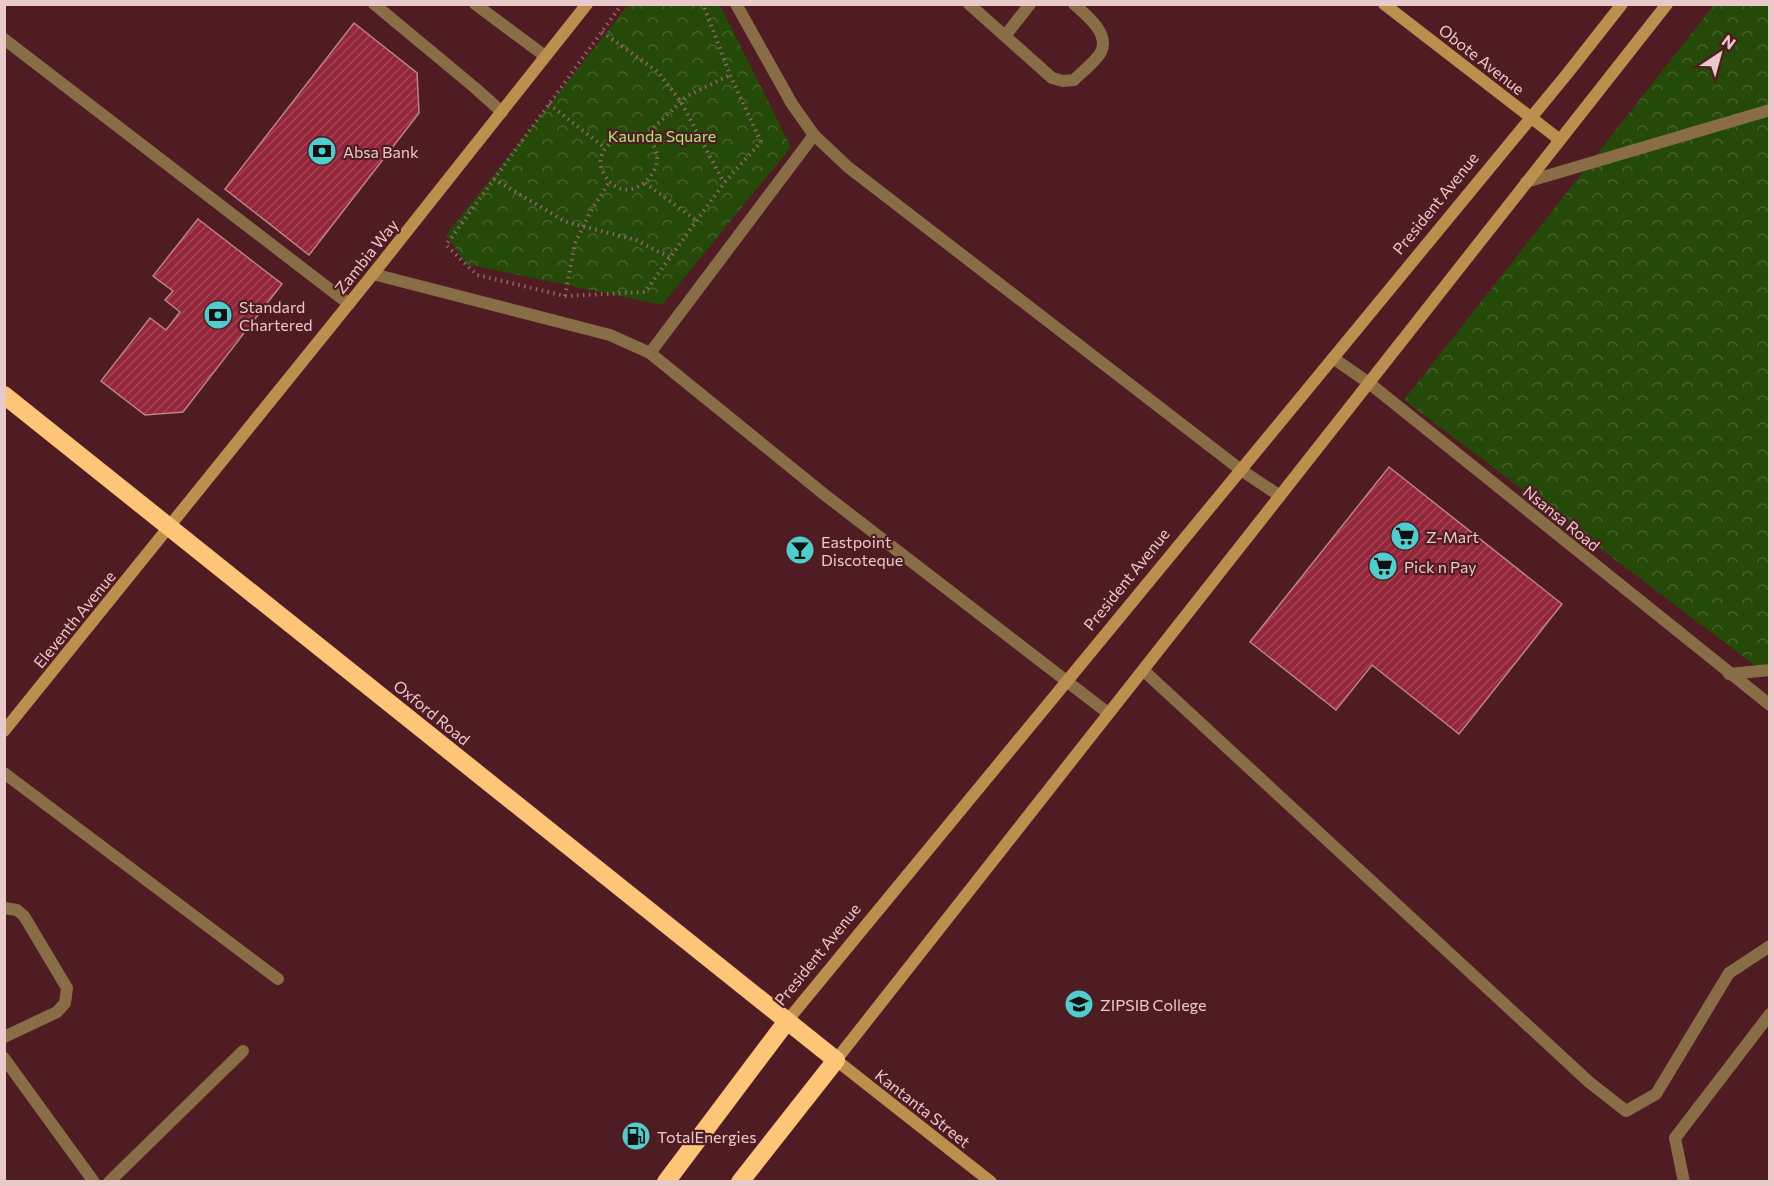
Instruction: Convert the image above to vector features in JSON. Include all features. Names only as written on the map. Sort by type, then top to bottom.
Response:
[{"type":"highway","name":"Oxford Road","points":[[4,395],[836,1060]]},
{"type":"highway","name":"President Avenue","points":[[666,1182],[788,1021]]},
{"type":"highway","points":[[740,1182],[836,1060]]},
{"type":"main road","name":"Zambia Way","points":[[169,527],[587,4]]},
{"type":"main road","name":"Obote Avenue","points":[[1384,4],[1560,140]]},
{"type":"main road","name":"President Avenue","points":[[788,1021],[1622,4]]},
{"type":"main road","points":[[836,1060],[1667,4]]},
{"type":"main road","name":"Eleventh Avenue","points":[[4,731],[169,527]]},
{"type":"main road","name":"Kantanta Street","points":[[836,1060],[991,1182]]},
{"type":"street","points":[[374,4],[502,112]]},
{"type":"street","points":[[475,4],[545,57]]},
{"type":"street","points":[[736,4],[792,104],[814,135],[857,174],[1241,470],[1280,496]]},
{"type":"street","points":[[969,4],[1052,78],[1063,81],[1074,80],[1101,52],[1103,39],[1096,24],[1074,4]]},
{"type":"street","points":[[1005,36],[1030,4]]},
{"type":"street","points":[[4,39],[349,304]]},
{"type":"street","points":[[1526,182],[1770,110]]},
{"type":"street","points":[[650,353],[814,135]]},
{"type":"street","points":[[372,274],[610,336],[650,353],[825,495],[1108,713]]},
{"type":"street","name":"Nsansa Road","points":[[1333,358],[1369,383],[1770,705]]},
{"type":"street","points":[[1143,670],[1589,1082],[1626,1111],[1656,1094],[1729,974],[1770,946]]},
{"type":"street","points":[[1729,674],[1770,670]]},
{"type":"street","points":[[4,773],[278,979]]},
{"type":"street","points":[[4,908],[17,910],[24,916],[67,988],[65,1003],[57,1012],[4,1037]]},
{"type":"street","points":[[1684,1182],[1675,1138],[1770,1014]]},
{"type":"street","points":[[109,1182],[243,1052]]},
{"type":"street","points":[[4,1058],[94,1182]]},
{"type":"path","points":[[622,4],[446,245],[477,275],[565,296],[645,292],[724,183],[760,142],[730,75],[703,4]]},
{"type":"path","points":[[602,32],[658,72],[681,102],[724,183]]},
{"type":"path","points":[[645,136],[687,96],[730,75]]},
{"type":"path","points":[[549,104],[605,148]]},
{"type":"path","points":[[634,133],[645,136],[652,144],[656,156],[657,165],[653,175],[637,188],[620,188],[604,174],[601,164],[605,148],[612,140],[622,135],[634,133]]},
{"type":"path","points":[[494,179],[566,222],[636,240],[671,258]]},
{"type":"path","points":[[565,296],[574,243],[610,181]]},
{"type":"path","points":[[645,183],[697,221]]},
{"type":"green space","name":"Kaunda Square","points":[[629,4],[720,5],[791,147],[662,305],[466,264],[446,235]]},
{"type":"green space","points":[[1714,5],[1769,5],[1769,676],[1404,400]]},
{"type":"building","name":"Absa Bank","points":[[354,23],[417,73],[419,113],[309,255],[225,189]]},
{"type":"building","name":"Standard Chartered","points":[[198,219],[282,284],[183,412],[145,415],[101,381],[150,318],[166,330],[180,312],[165,300],[173,291],[153,276]]},
{"type":"building","name":"Z-Mart","points":[[1389,467],[1562,604],[1459,734],[1372,665],[1336,710],[1250,642]]},
{"type":"place","name":"Absa Bank","points":[[322,151]]},
{"type":"place","name":"Standard Chartered","points":[[218,315]]},
{"type":"place","name":"Z-Mart","points":[[1405,536]]},
{"type":"place","name":"Eastpoint Discoteque","points":[[800,550]]},
{"type":"place","name":"Pick n Pay","points":[[1383,566]]},
{"type":"place","name":"ZIPSIB College","points":[[1079,1004]]},
{"type":"place","name":"TotalEnergies","points":[[636,1136]]}]
